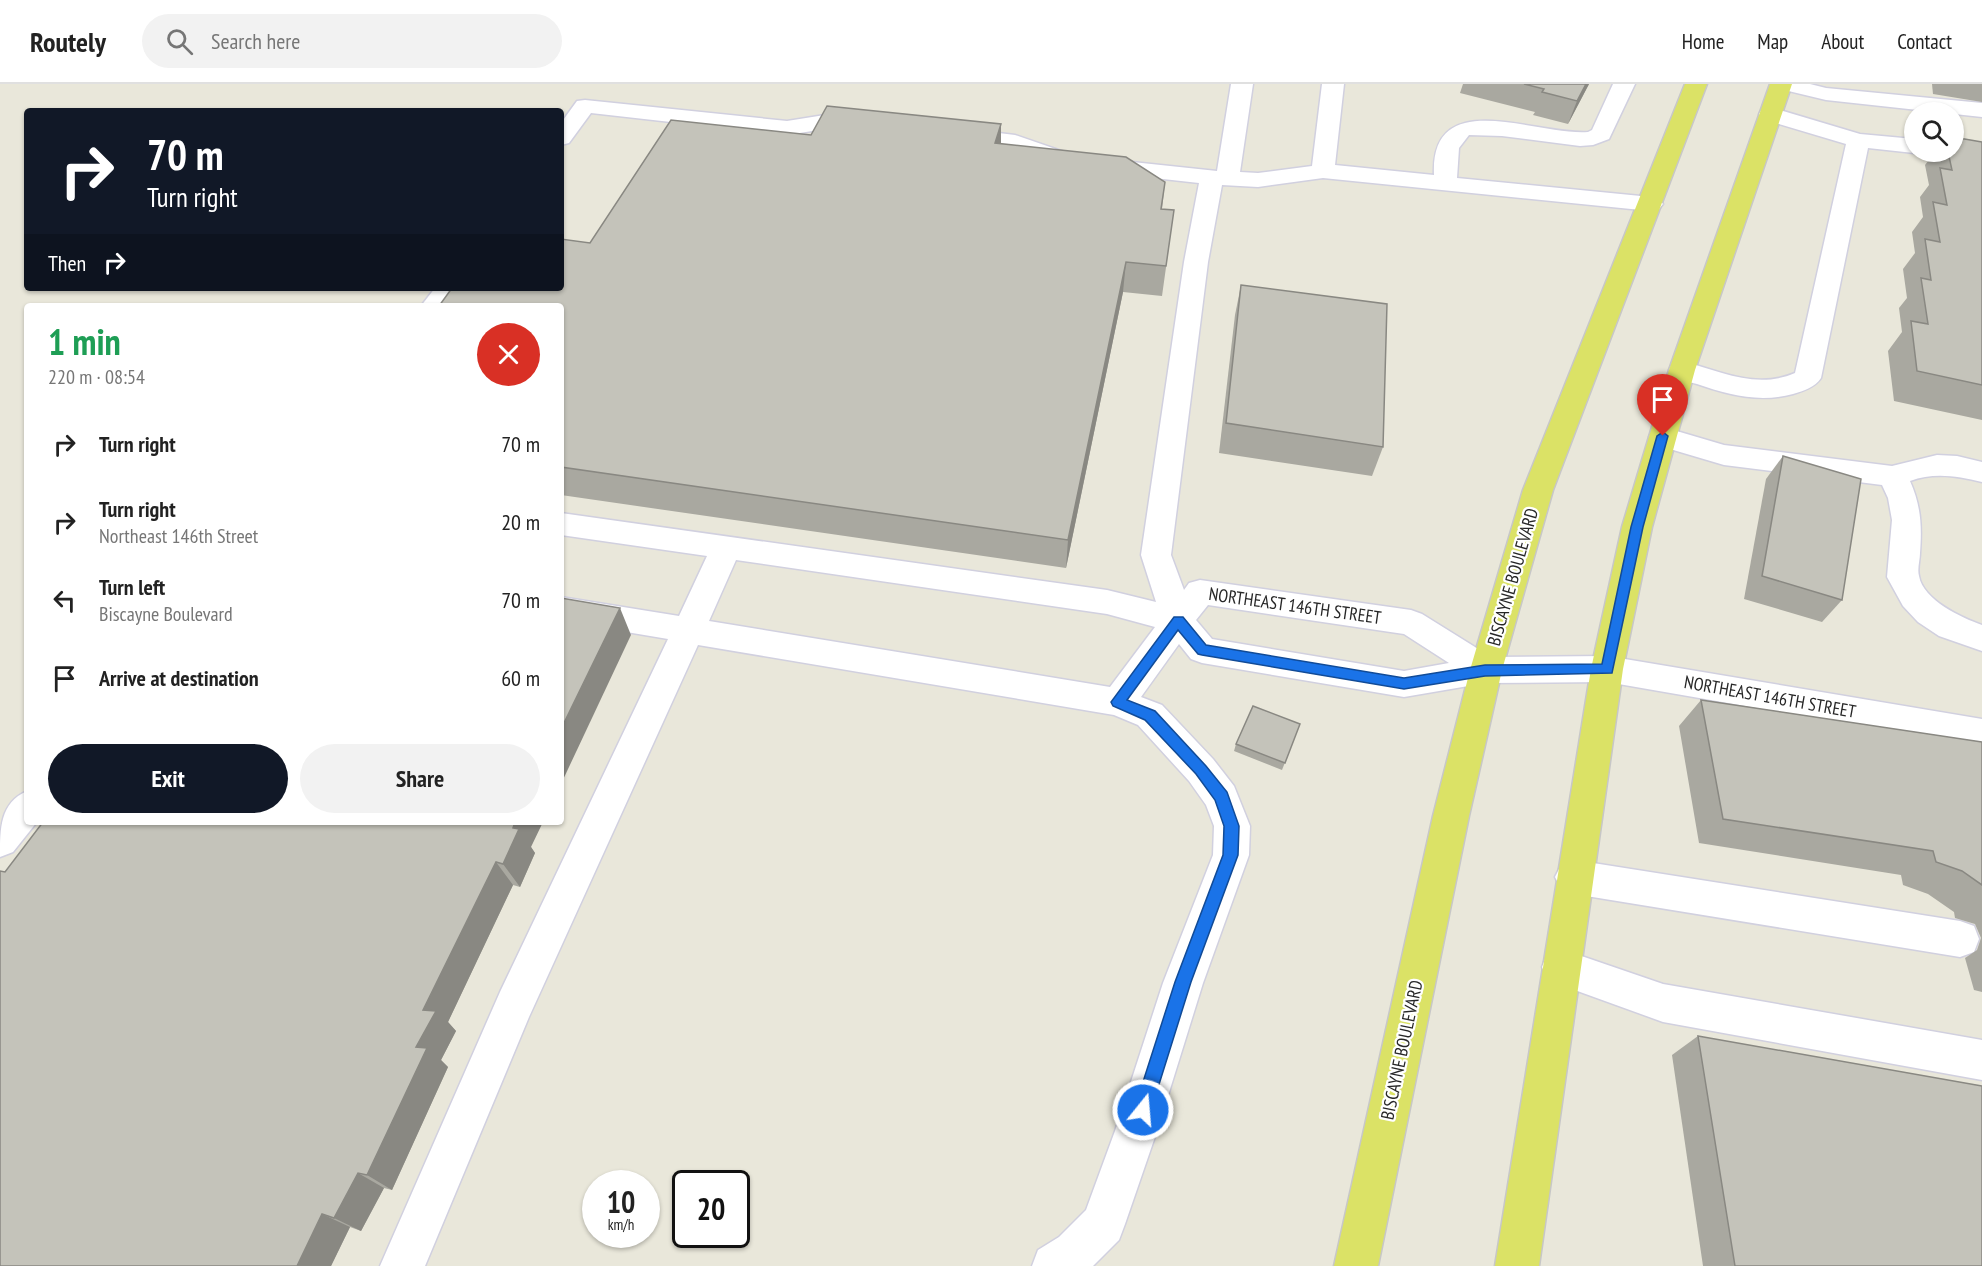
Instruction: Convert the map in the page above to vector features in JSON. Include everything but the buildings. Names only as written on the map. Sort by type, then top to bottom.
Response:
[{"type":"main road","name":"BISCAYNE BOULEVARD","points":[[1356,1266],[1451,816],[1485,670],[1538,490],[1581,377],[1652,204],[1696,84]]},
{"type":"main road","points":[[1517,1266],[1607,669],[1637,527],[1682,370],[1782,84]]},
{"type":"main road","points":[[1370,1199],[1372,1266]]},
{"type":"street","points":[[1178,620],[1156,555],[1196,262],[1220,178],[1242,84]]},
{"type":"street","points":[[1323,171],[1333,84]]},
{"type":"street","points":[[1446,183],[1447,148],[1454,136],[1464,129],[1482,128],[1580,139],[1593,138],[1601,134],[1624,84]]},
{"type":"street","points":[[1782,84],[1826,94],[1982,110]]},
{"type":"street","points":[[564,134],[585,106],[787,128],[831,121],[884,126]]},
{"type":"street","points":[[1770,114],[1858,140],[1904,145]]},
{"type":"street","points":[[940,133],[1015,142],[1073,162],[1220,178],[1258,180],[1323,171],[1652,204]]},
{"type":"street","points":[[1682,370],[1741,388],[1762,391],[1795,385],[1807,378],[1858,140]]},
{"type":"street","points":[[436,303],[446,291]]},
{"type":"street","points":[[1663,436],[1724,455],[1893,476],[1923,465],[1942,464],[1982,472]]},
{"type":"street","points":[[1893,476],[1903,498],[1907,520],[1903,578],[1914,597],[1929,613],[1950,627],[1982,638]]},
{"type":"street","points":[[564,524],[1107,602],[1178,620]]},
{"type":"street","points":[[402,1266],[514,1006],[726,549]]},
{"type":"street","name":"NORTHEAST 146TH STREET","points":[[1485,670],[1411,622],[1200,592],[1178,620],[1202,650],[1393,682],[1424,682],[1485,670],[1607,669],[1982,733]]},
{"type":"street","points":[[564,609],[1118,702],[1150,716],[1201,770],[1221,797],[1232,826],[1231,855],[1183,982],[1136,1131],[1103,1224],[1075,1253],[1054,1266]]},
{"type":"street","points":[[1118,702],[1178,620]]},
{"type":"street","points":[[0,841],[24,811]]},
{"type":"street","points":[[1574,877],[1960,939]]},
{"type":"street","points":[[1561,967],[1663,1003],[1982,1060]]},
{"type":"route","points":[[1143,1110],[1183,982],[1231,855],[1232,826],[1221,797],[1201,770],[1150,716],[1118,702],[1178,620],[1202,650],[1404,684],[1485,670],[1607,669],[1637,527],[1663,436]]}]
